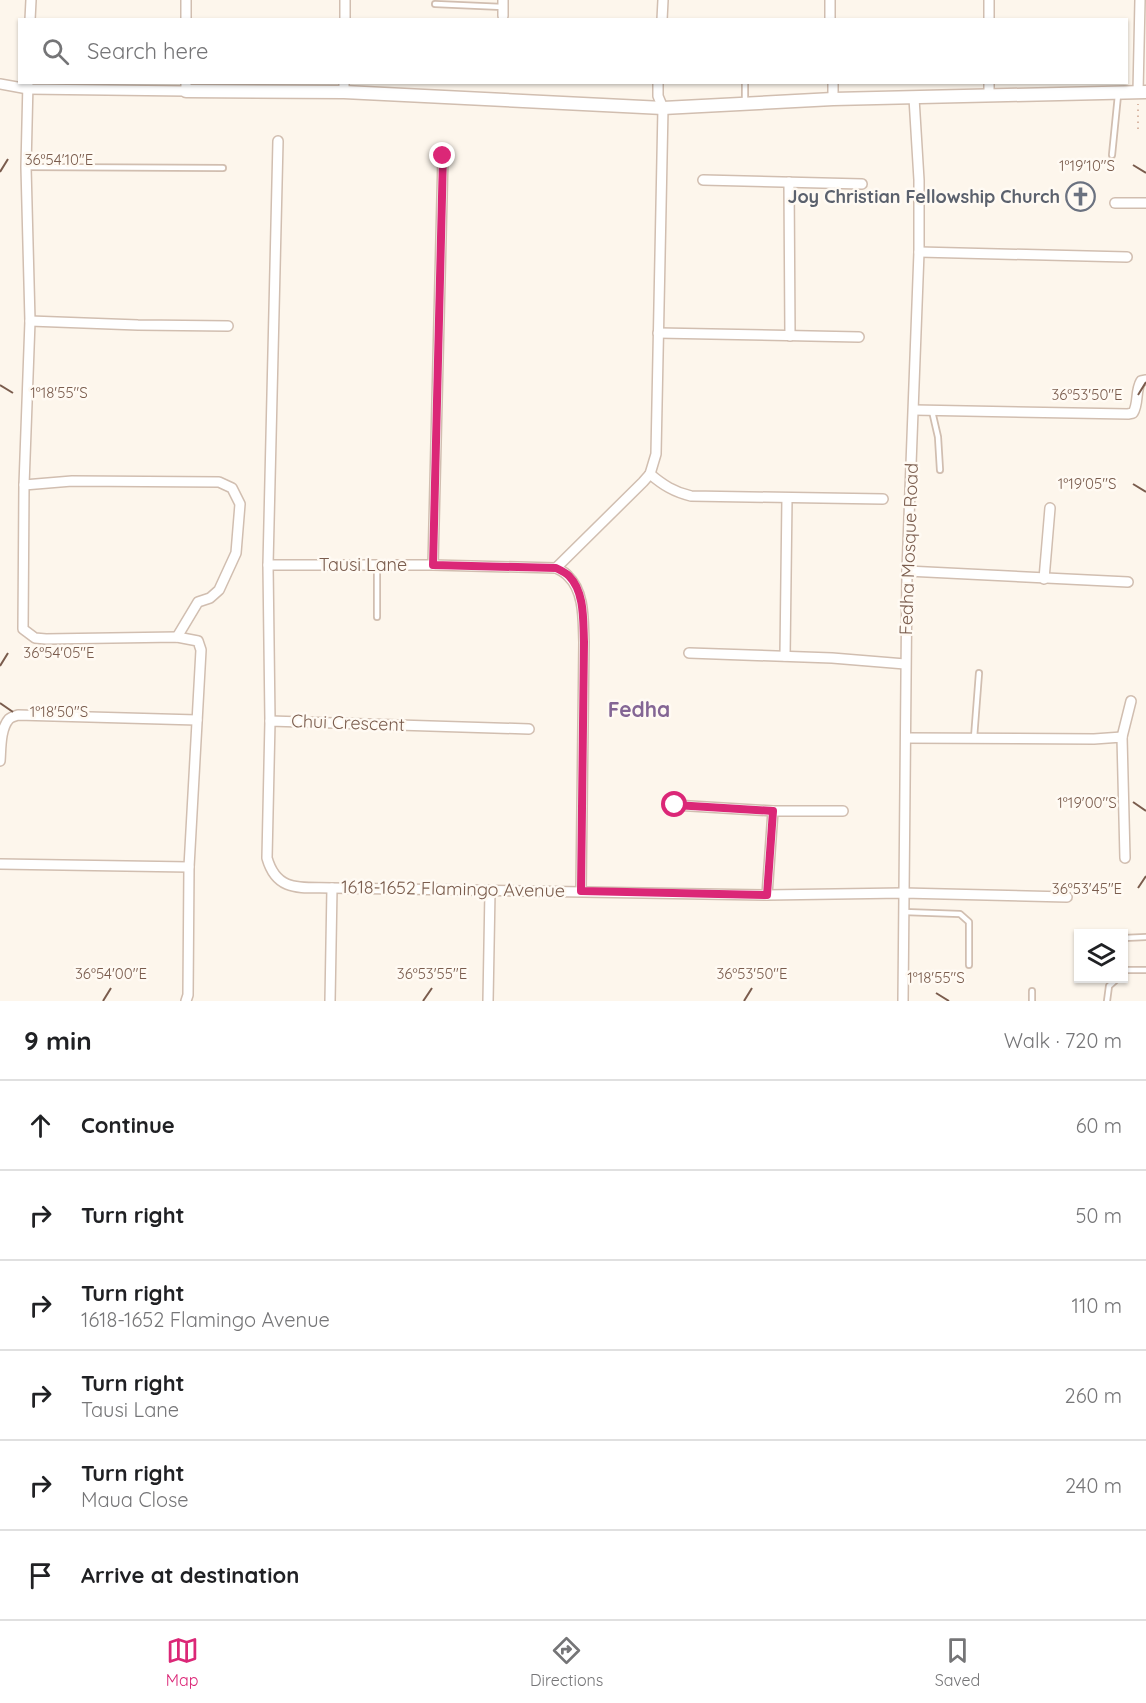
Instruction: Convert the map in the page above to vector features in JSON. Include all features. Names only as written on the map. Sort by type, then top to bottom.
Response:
[{"type":"street","points":[[30,18],[31,0]]},
{"type":"street","points":[[186,0],[186,18]]},
{"type":"street","points":[[345,0],[345,18]]},
{"type":"street","points":[[662,18],[663,0]]},
{"type":"street","points":[[830,0],[830,18]]},
{"type":"street","points":[[989,0],[989,18]]},
{"type":"street","points":[[0,84],[344,87],[663,108],[833,99],[1142,92],[1140,0]]},
{"type":"street","points":[[581,891],[583,609],[569,576],[556,568],[650,474],[656,454],[663,108],[658,96],[658,84]]},
{"type":"street","points":[[833,84],[833,99]]},
{"type":"street","points":[[989,84],[989,96]]},
{"type":"street","points":[[28,86],[26,167],[30,321],[22,629],[35,638],[46,639],[177,637],[198,641],[201,650],[189,867],[188,995],[186,1001]]},
{"type":"street","name":"Fedha Mosque Road","points":[[903,1001],[905,664],[919,252],[919,180],[914,98]]},
{"type":"street","points":[[270,721],[268,565],[278,141]]},
{"type":"street","points":[[433,565],[443,156]]},
{"type":"street","points":[[703,180],[862,184]]},
{"type":"street","points":[[789,182],[790,336]]},
{"type":"street","points":[[1115,203],[1146,203]]},
{"type":"street","points":[[919,252],[1127,257]]},
{"type":"street","points":[[30,321],[228,326]]},
{"type":"street","points":[[658,333],[859,337]]},
{"type":"street","points":[[914,410],[1128,414],[1136,409],[1138,385],[1141,381],[1146,380]]},
{"type":"street","points":[[650,474],[665,487],[691,496],[883,499]]},
{"type":"street","points":[[24,485],[72,481],[219,482],[232,488],[240,504],[236,553],[219,590],[210,598],[198,602],[177,637]]},
{"type":"street","points":[[785,656],[787,498]]},
{"type":"street","points":[[1044,579],[1050,508]]},
{"type":"street","name":"Tausi Lane","points":[[268,565],[556,568]]},
{"type":"street","points":[[907,571],[1128,582]]},
{"type":"street","points":[[689,653],[785,656],[905,664]]},
{"type":"street","points":[[1125,858],[1122,737],[1131,701]]},
{"type":"street","points":[[0,761],[1,738],[5,727],[9,719],[18,715],[197,720]]},
{"type":"street","name":"Chui Crescent","points":[[291,886],[280,881],[271,871],[267,858],[270,721],[529,729]]},
{"type":"street","points":[[906,738],[1122,737]]},
{"type":"street","points":[[675,805],[773,811],[843,810]]},
{"type":"street","points":[[767,895],[773,811]]},
{"type":"street","points":[[0,864],[189,867]]},
{"type":"street","name":"1618-1652 Flamingo Avenue","points":[[291,886],[767,895],[903,893],[1067,897]]},
{"type":"street","points":[[330,1001],[332,888]]},
{"type":"street","points":[[488,1001],[490,891]]},
{"type":"lane","points":[[435,4],[503,8]]},
{"type":"lane","points":[[745,84],[745,104]]},
{"type":"lane","points":[[1112,155],[1119,92]]},
{"type":"lane","points":[[26,167],[223,168]]},
{"type":"lane","points":[[932,411],[938,437],[940,470]]},
{"type":"lane","points":[[377,565],[377,617]]},
{"type":"lane","points":[[974,738],[979,673]]},
{"type":"lane","points":[[903,912],[960,914],[967,918],[969,921],[969,965]]},
{"type":"lane","points":[[1128,938],[1146,937]]},
{"type":"lane","points":[[1128,969],[1146,970]]},
{"type":"lane","points":[[1107,1001],[1109,986],[1112,983]]},
{"type":"lane","points":[[1032,991],[1032,1001]]},
{"type":"path","points":[[1138,129],[1142,92]]},
{"type":"place","name":"Joy Christian Fellowship Church","points":[[1081,197]]},
{"type":"district","name":"Fedha","points":[[639,710]]},
{"type":"route","points":[[443,156],[433,565],[556,568],[569,576],[576,589],[583,609],[584,642],[581,891],[767,895],[773,811],[675,805]]}]
